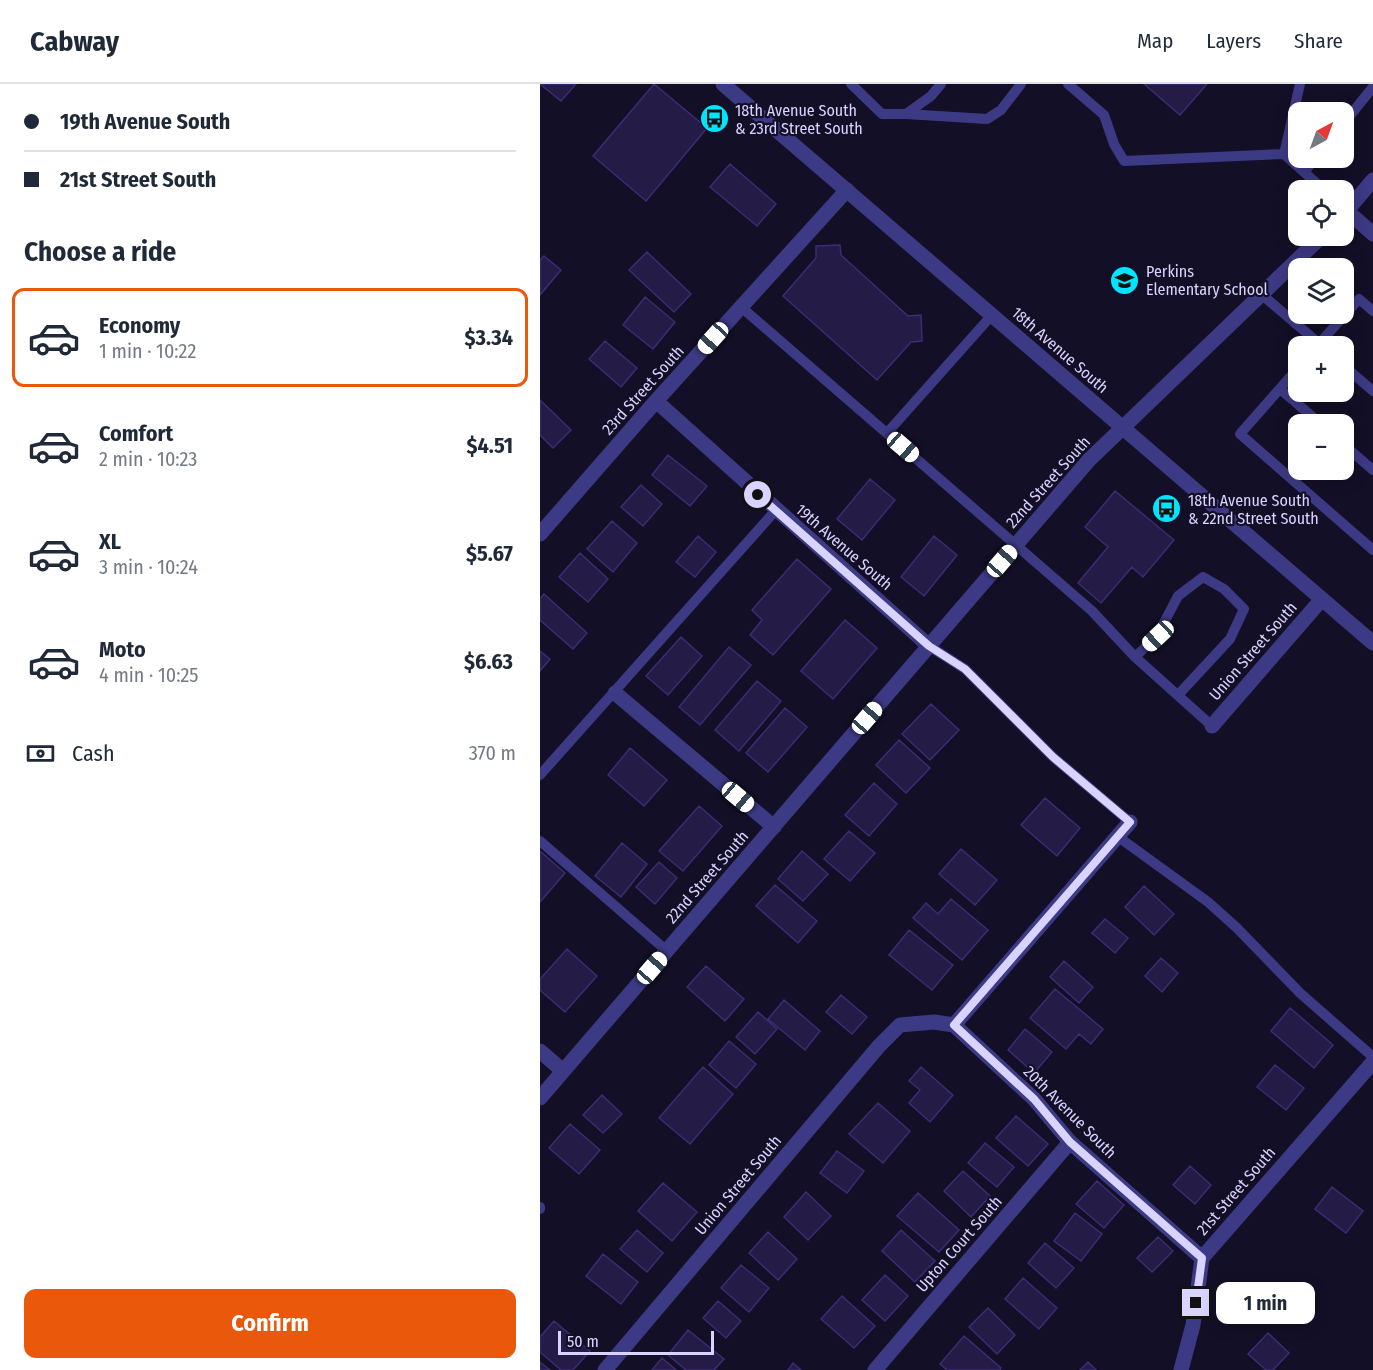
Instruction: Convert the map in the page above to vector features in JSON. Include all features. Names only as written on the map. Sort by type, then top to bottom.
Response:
[{"type":"street","name":"18th Avenue South","points":[[723,84],[1373,643]]},
{"type":"street","points":[[1354,201],[1373,180]]},
{"type":"street","name":"23rd Street South","points":[[540,534],[656,401],[847,190]]},
{"type":"street","points":[[1354,218],[1373,234]]},
{"type":"street","name":"22nd Street South","points":[[540,1098],[1089,460],[1311,246]]},
{"type":"street","name":"19th Avenue South","points":[[656,401],[929,646]]},
{"type":"street","name":"Union Street South","points":[[1212,726],[1322,599]]},
{"type":"street","points":[[615,693],[774,826]]},
{"type":"street","points":[[954,1025],[1130,822]]},
{"type":"street","name":"Union Street South","points":[[605,1370],[900,1024],[934,1022],[954,1025]]},
{"type":"street","name":"20th Avenue South","points":[[954,1025],[1034,1099],[1070,1142],[1202,1258]]},
{"type":"street","points":[[540,1051],[563,1071]]},
{"type":"street","name":"21st Street South","points":[[1181,1370],[1193,1325],[1202,1258],[1373,1060]]},
{"type":"street","name":"Upton Court South","points":[[875,1370],[1070,1142]]},
{"type":"lane","points":[[906,114],[931,96],[941,84]]},
{"type":"lane","points":[[857,86],[882,114],[987,119],[1001,110],[1021,84]]},
{"type":"lane","points":[[1068,84],[1104,115],[1114,144],[1124,161],[1284,154],[1313,180]]},
{"type":"lane","points":[[1284,154],[1300,84]]},
{"type":"lane","points":[[1354,111],[1373,87]]},
{"type":"lane","points":[[1304,172],[1307,168]]},
{"type":"lane","points":[[1261,294],[1308,336]]},
{"type":"lane","points":[[1328,336],[1359,299],[1373,311]]},
{"type":"lane","points":[[741,307],[1092,611],[1135,657],[1212,726]]},
{"type":"lane","points":[[887,433],[992,315]]},
{"type":"lane","points":[[1354,375],[1373,391]]},
{"type":"lane","points":[[1288,380],[1240,434],[1373,550]]},
{"type":"lane","points":[[1280,389],[1309,414]]},
{"type":"lane","points":[[1354,454],[1373,470]]},
{"type":"lane","points":[[540,775],[776,510]]},
{"type":"lane","points":[[1135,657],[1158,636],[1178,597],[1203,577],[1224,590],[1244,609],[1230,639],[1178,695]]},
{"type":"lane","points":[[929,646],[965,669],[1053,757],[1130,822]]},
{"type":"lane","points":[[1117,836],[1208,902],[1237,928],[1300,993],[1373,1060]]},
{"type":"lane","points":[[540,840],[667,951]]},
{"type":"building","points":[[540,84],[576,84],[561,101]]},
{"type":"building","points":[[654,84],[707,128],[646,201],[593,156]]},
{"type":"building","points":[[1144,84],[1207,84],[1180,115]]},
{"type":"building","points":[[730,164],[776,204],[757,226],[710,187]]},
{"type":"building","points":[[840,245],[841,255],[908,316],[921,315],[922,341],[911,342],[877,380],[783,296],[816,258],[816,246]]},
{"type":"building","points":[[647,252],[691,294],[674,312],[629,270]]},
{"type":"building","points":[[544,256],[561,270],[540,295],[540,260]]},
{"type":"building","points":[[645,297],[675,322],[653,349],[623,325]]},
{"type":"building","points":[[605,341],[637,368],[621,387],[589,359]]},
{"type":"building","points":[[540,400],[571,430],[553,448],[540,435]]},
{"type":"building","points":[[668,455],[707,486],[690,506],[652,475]]},
{"type":"building","points":[[870,479],[895,500],[862,540],[837,519]]},
{"type":"building","points":[[641,485],[662,504],[643,526],[621,507]]},
{"type":"building","points":[[1115,491],[1174,540],[1143,577],[1132,567],[1101,603],[1078,583],[1108,547],[1085,527]]},
{"type":"building","points":[[612,521],[637,543],[613,572],[587,549]]},
{"type":"building","points":[[698,536],[716,552],[695,577],[676,562]]},
{"type":"building","points":[[934,536],[957,555],[924,596],[901,577]]},
{"type":"building","points":[[580,553],[608,579],[588,602],[559,577]]},
{"type":"building","points":[[797,559],[831,589],[773,655],[750,635],[762,620],[752,610]]},
{"type":"building","points":[[544,594],[587,633],[573,649],[540,620],[540,599]]},
{"type":"building","points":[[845,620],[877,648],[833,699],[801,671]]},
{"type":"building","points":[[681,637],[702,656],[668,695],[646,676]]},
{"type":"building","points":[[729,647],[751,665],[700,725],[679,707]]},
{"type":"building","points":[[540,651],[550,659],[540,671]]},
{"type":"building","points":[[757,681],[781,701],[739,751],[715,730]]},
{"type":"building","points":[[931,704],[959,730],[930,760],[902,734]]},
{"type":"building","points":[[785,708],[807,727],[768,772],[746,753]]},
{"type":"building","points":[[899,740],[930,768],[906,793],[876,765]]},
{"type":"building","points":[[630,748],[667,780],[644,806],[608,775]]},
{"type":"building","points":[[874,783],[897,804],[869,836],[845,815]]},
{"type":"building","points":[[1045,798],[1080,828],[1057,856],[1021,825]]},
{"type":"building","points":[[699,806],[722,826],[683,871],[659,851]]},
{"type":"building","points":[[849,831],[875,853],[850,881],[824,859]]},
{"type":"building","points":[[622,843],[647,864],[621,897],[595,876]]},
{"type":"building","points":[[961,849],[997,880],[975,905],[939,874]]},
{"type":"building","points":[[540,851],[565,873],[540,902]]},
{"type":"building","points":[[802,851],[828,874],[803,901],[778,879]]},
{"type":"building","points":[[659,862],[677,878],[655,904],[636,887]]},
{"type":"building","points":[[775,885],[817,921],[798,943],[756,906]]},
{"type":"building","points":[[1144,886],[1174,914],[1154,935],[1125,907]]},
{"type":"building","points":[[951,899],[988,930],[962,960],[913,918],[926,903],[938,914]]},
{"type":"building","points":[[1105,919],[1128,938],[1115,953],[1092,933]]},
{"type":"building","points":[[909,930],[953,965],[932,990],[889,955]]},
{"type":"building","points":[[567,949],[597,976],[565,1012],[540,990],[540,979]]},
{"type":"building","points":[[1161,958],[1178,973],[1162,992],[1145,976]]},
{"type":"building","points":[[1064,961],[1093,987],[1079,1003],[1050,977]]},
{"type":"building","points":[[706,966],[744,999],[725,1021],[687,987]]},
{"type":"building","points":[[1055,989],[1103,1029],[1091,1044],[1079,1034],[1066,1049],[1030,1018]]},
{"type":"building","points":[[841,995],[867,1017],[852,1034],[826,1012]]},
{"type":"building","points":[[784,1000],[820,1031],[805,1050],[768,1019]]},
{"type":"building","points":[[1290,1008],[1333,1045],[1314,1068],[1271,1031]]},
{"type":"building","points":[[758,1012],[777,1029],[755,1054],[736,1037]]},
{"type":"building","points":[[1025,1029],[1052,1052],[1034,1073],[1008,1050]]},
{"type":"building","points":[[729,1041],[756,1064],[736,1088],[709,1065]]},
{"type":"building","points":[[1275,1065],[1304,1088],[1286,1110],[1257,1087]]},
{"type":"building","points":[[703,1067],[733,1094],[690,1144],[659,1118]]},
{"type":"building","points":[[921,1067],[953,1095],[930,1122],[909,1103],[920,1090],[909,1081]]},
{"type":"building","points":[[602,1095],[622,1114],[603,1133],[583,1115]]},
{"type":"building","points":[[878,1103],[910,1131],[883,1163],[849,1134]]},
{"type":"building","points":[[1016,1116],[1048,1144],[1028,1166],[996,1138]]},
{"type":"building","points":[[570,1124],[600,1150],[579,1174],[549,1148]]},
{"type":"building","points":[[985,1143],[1014,1167],[997,1187],[968,1163]]},
{"type":"building","points":[[837,1151],[864,1171],[847,1193],[820,1173]]},
{"type":"building","points":[[1190,1166],[1211,1185],[1195,1204],[1173,1185]]},
{"type":"building","points":[[963,1171],[990,1196],[971,1217],[944,1191]]},
{"type":"building","points":[[1097,1181],[1124,1205],[1104,1228],[1076,1204]]},
{"type":"building","points":[[663,1183],[697,1212],[672,1241],[638,1211]]},
{"type":"building","points":[[1332,1187],[1363,1211],[1346,1233],[1315,1209]]},
{"type":"building","points":[[806,1192],[831,1216],[808,1240],[784,1217]]},
{"type":"building","points":[[918,1193],[959,1230],[939,1252],[897,1216]]},
{"type":"building","points":[[1075,1213],[1102,1234],[1081,1261],[1054,1241]]},
{"type":"building","points":[[637,1230],[663,1253],[647,1272],[620,1249]]},
{"type":"building","points":[[901,1230],[935,1261],[915,1282],[882,1251]]},
{"type":"building","points":[[768,1232],[797,1259],[778,1280],[749,1253]]},
{"type":"building","points":[[1158,1237],[1173,1251],[1152,1272],[1137,1258]]},
{"type":"building","points":[[1045,1243],[1074,1268],[1056,1288],[1028,1263]]},
{"type":"building","points":[[603,1254],[638,1282],[621,1304],[586,1276]]},
{"type":"building","points":[[741,1265],[769,1288],[749,1312],[721,1288]]},
{"type":"building","points":[[885,1275],[908,1296],[885,1321],[862,1300]]},
{"type":"building","points":[[1023,1278],[1057,1308],[1039,1329],[1005,1299]]},
{"type":"building","points":[[842,1296],[875,1326],[854,1348],[821,1319]]},
{"type":"building","points":[[718,1301],[741,1321],[726,1338],[703,1318]]},
{"type":"building","points":[[988,1308],[1015,1335],[997,1354],[969,1327]]},
{"type":"building","points":[[554,1321],[590,1351],[573,1370],[561,1370],[540,1352],[540,1337]]},
{"type":"building","points":[[688,1330],[724,1359],[714,1370],[686,1370],[668,1355]]},
{"type":"building","points":[[1268,1333],[1289,1353],[1273,1370],[1266,1370],[1248,1354]]},
{"type":"building","points":[[964,1336],[1001,1368],[1000,1370],[947,1370],[940,1364]]},
{"type":"building","points":[[662,1358],[676,1370],[652,1370]]},
{"type":"building","points":[[540,1362],[550,1370],[540,1370]]},
{"type":"building","points":[[1088,1362],[1096,1370],[1080,1370]]},
{"type":"building","points":[[793,1363],[801,1370],[788,1370]]},
{"type":"place","name":"18th Avenue South & 23rd Street South","points":[[714,119]]},
{"type":"place","name":"Perkins Elementary School","points":[[1125,280]]},
{"type":"place","name":"18th Avenue South & 22nd Street South","points":[[1167,509]]},
{"type":"route","points":[[758,495],[929,646],[965,669],[1053,757],[1130,822],[954,1025],[1034,1099],[1070,1142],[1202,1258],[1196,1303]]}]
